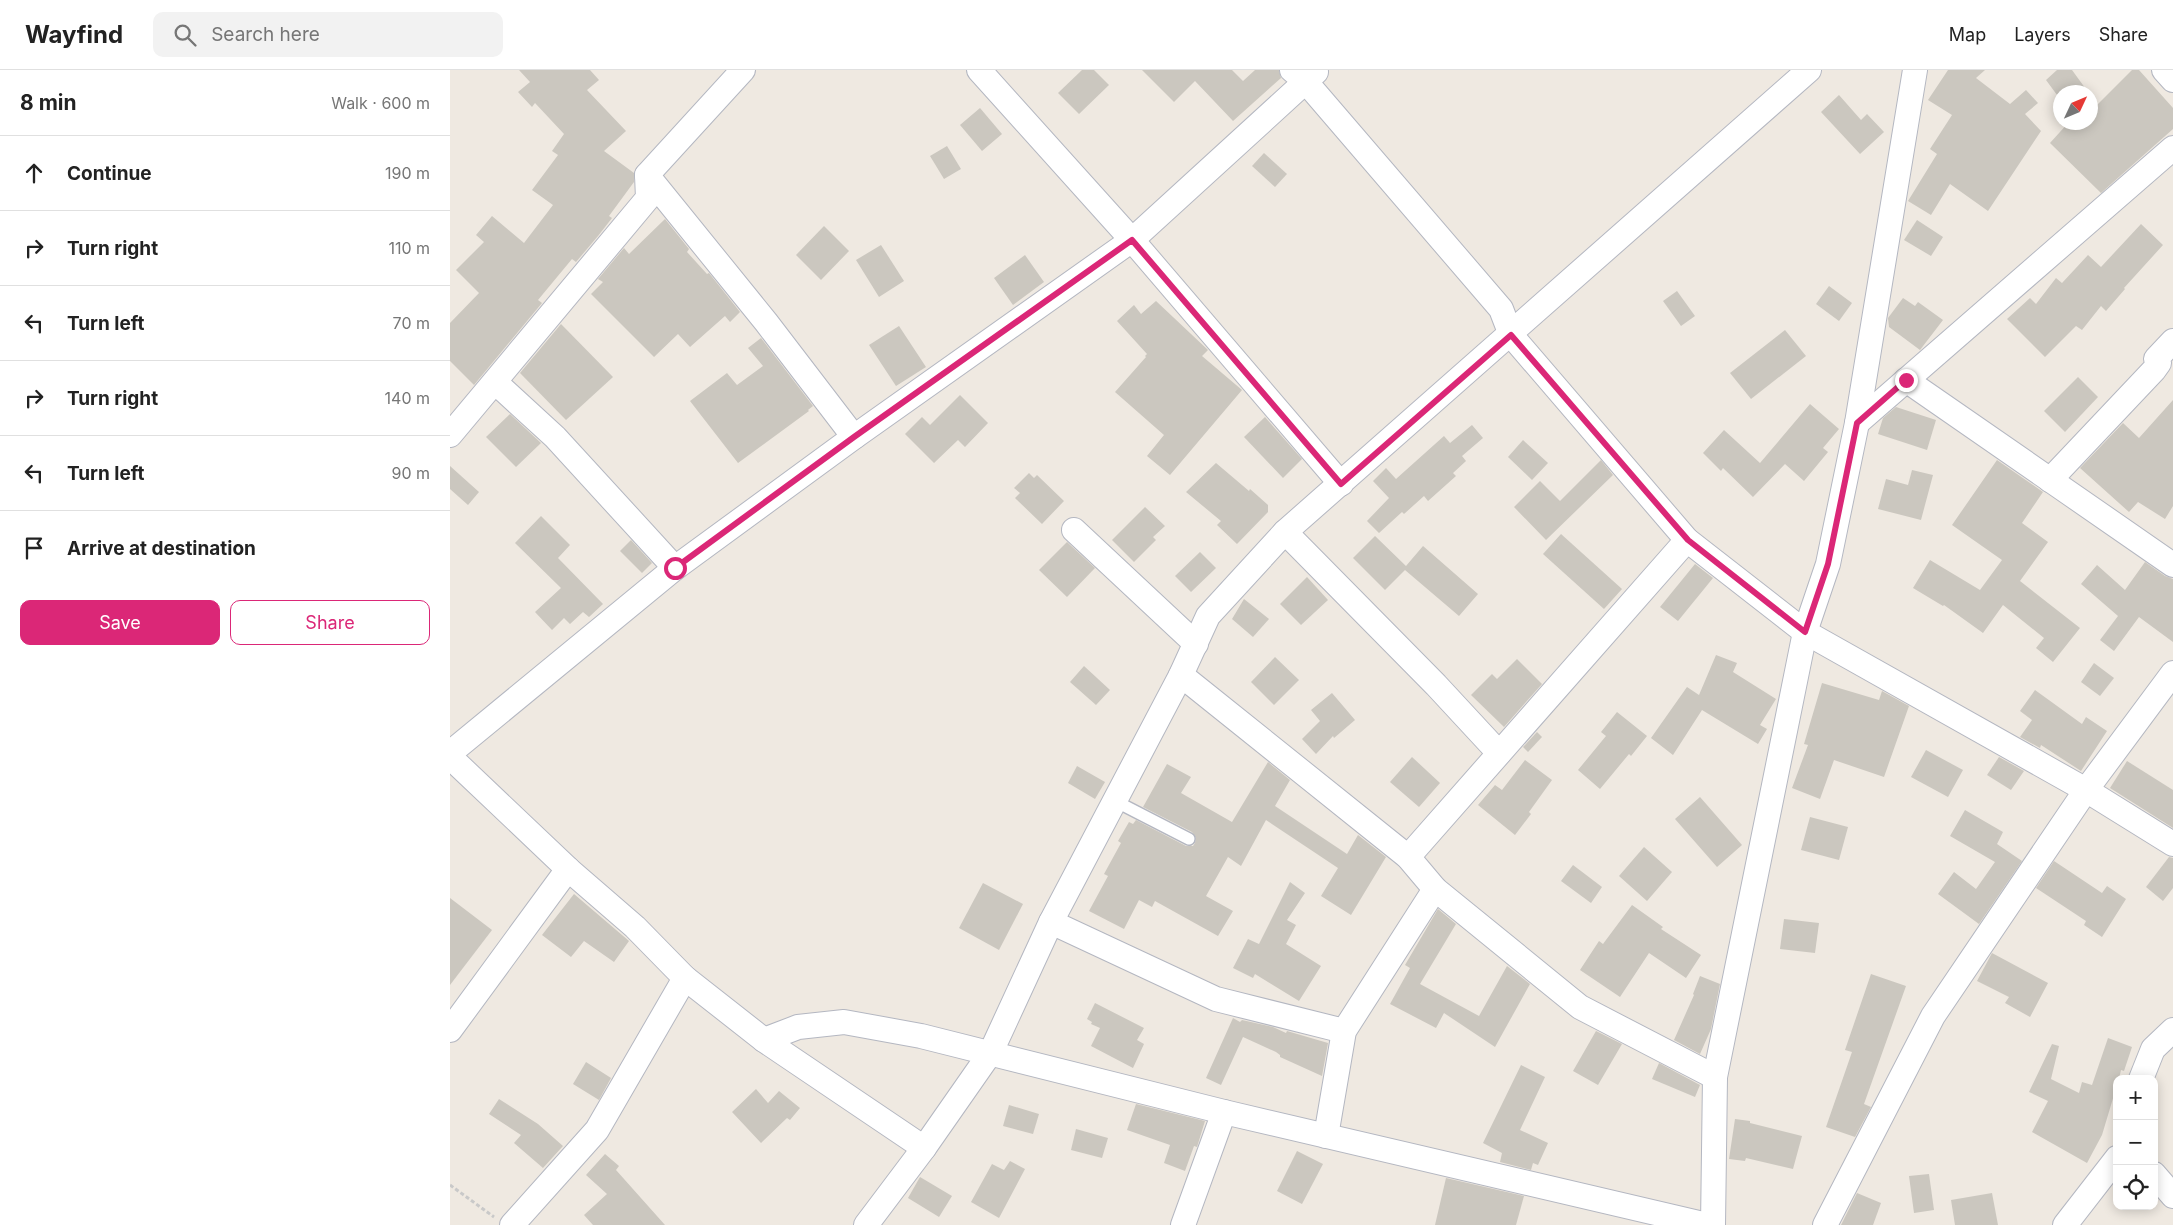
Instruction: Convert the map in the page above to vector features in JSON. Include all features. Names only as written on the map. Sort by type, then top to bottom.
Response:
[{"type":"street","points":[[450,435],[648,198],[647,175],[743,70]]},
{"type":"street","points":[[979,70],[1132,240],[1341,484]]},
{"type":"street","points":[[1713,1225],[1715,1077],[1805,632],[1828,564],[1857,423],[1915,70]]},
{"type":"street","points":[[2164,70],[2173,80]]},
{"type":"street","points":[[866,1225],[924,1148],[991,1052],[1051,922],[1181,675],[1208,616],[1285,532],[1511,335],[1798,73]]},
{"type":"street","points":[[450,753],[675,568],[854,437],[1132,240],[1305,74],[1501,308],[1511,335],[1688,540],[1805,632],[2086,790],[2173,844]]},
{"type":"street","points":[[1857,423],[2173,148]]},
{"type":"street","points":[[647,175],[766,322],[854,437]]},
{"type":"street","points":[[2050,480],[2154,370],[2159,363],[2156,360],[2173,342]]},
{"type":"street","points":[[1906,380],[2173,565]]},
{"type":"street","points":[[495,382],[555,437],[675,568]]},
{"type":"street","points":[[1074,530],[1196,644]]},
{"type":"street","points":[[1285,532],[1436,684],[1499,752]]},
{"type":"street","points":[[1408,857],[1688,540]]},
{"type":"street","points":[[1826,1225],[1933,1016],[2086,790],[2173,673]]},
{"type":"street","points":[[1181,675],[1408,857],[1435,889],[1580,1007],[1715,1077]]},
{"type":"street","points":[[450,757],[568,869],[636,926],[685,978],[764,1040],[924,1148]]},
{"type":"street","points":[[450,1030],[568,869]]},
{"type":"street","points":[[1326,1136],[1344,1031],[1435,889]]},
{"type":"street","points":[[1051,922],[1216,998],[1344,1031]]},
{"type":"street","points":[[505,1222],[597,1130],[685,978]]},
{"type":"street","points":[[764,1040],[798,1027],[844,1022],[921,1036],[991,1052],[1224,1112],[1707,1225]]},
{"type":"street","points":[[2144,1075],[2154,1049],[2173,1030]]},
{"type":"street","points":[[1183,1225],[1224,1112]]},
{"type":"street","points":[[2065,1225],[2113,1163]]},
{"type":"street","points":[[2158,1179],[2173,1196]]},
{"type":"lane","points":[[1115,801],[1189,839]]},
{"type":"path","points":[[450,1185],[505,1222]]},
{"type":"building","points":[[519,70],[590,70],[599,80],[587,90],[626,131],[604,151],[634,173],[634,182],[609,216],[612,218],[598,236],[576,262],[572,259],[538,300],[542,303],[474,385],[450,361],[450,323],[479,293],[456,270],[484,242],[476,235],[492,216],[524,243],[553,205],[532,190],[558,155],[552,151],[564,134],[535,103],[532,107],[518,92],[530,82]]},
{"type":"building","points":[[1082,70],[1094,70],[1109,85],[1079,114],[1058,93]]},
{"type":"building","points":[[1142,70],[1232,70],[1243,81],[1255,70],[1279,70],[1281,78],[1233,121],[1195,81],[1174,102]]},
{"type":"building","points":[[1948,70],[1985,70],[1976,78],[2010,104],[2026,90],[2038,103],[2025,114],[2041,131],[1988,211],[1950,184],[1931,215],[1908,201],[1937,154],[1930,149],[1952,115],[1928,100]]},
{"type":"building","points":[[2057,70],[2072,70],[2083,85],[2053,85],[2053,90],[2046,80]]},
{"type":"building","points":[[2132,70],[2139,70],[2173,108],[2173,129],[2101,193],[2050,143],[2062,130],[2098,130],[2098,104]]},
{"type":"building","points":[[1839,95],[1861,120],[1867,114],[1884,132],[1860,154],[1821,112]]},
{"type":"building","points":[[980,108],[1002,134],[982,151],[960,125]]},
{"type":"building","points":[[947,146],[961,169],[944,179],[930,156]]},
{"type":"building","points":[[1264,153],[1287,174],[1275,187],[1252,166]]},
{"type":"building","points":[[665,219],[689,249],[687,252],[707,274],[709,273],[740,312],[730,322],[725,316],[690,347],[678,334],[654,357],[591,294],[603,282],[598,279],[624,248],[629,254]]},
{"type":"building","points":[[1917,220],[1943,237],[1931,256],[1904,240]]},
{"type":"building","points":[[2141,224],[2163,245],[2106,311],[2101,306],[2082,330],[2076,326],[2045,357],[2007,319],[2030,298],[2036,304],[2056,278],[2062,283],[2088,255],[2101,267]]},
{"type":"building","points":[[824,226],[849,251],[821,280],[796,255]]},
{"type":"building","points":[[881,245],[904,281],[879,297],[856,260]]},
{"type":"building","points":[[1025,255],[1044,282],[1013,305],[994,278]]},
{"type":"building","points":[[1829,286],[1852,303],[1839,321],[1816,304]]},
{"type":"building","points":[[1677,291],[1695,316],[1681,326],[1663,301]]},
{"type":"building","points":[[1903,298],[1915,306],[1918,302],[1943,320],[1920,350],[1889,327],[1888,318]]},
{"type":"building","points":[[1156,301],[1208,350],[1202,356],[1242,390],[1170,475],[1147,456],[1164,435],[1115,392],[1147,354],[1117,321],[1134,305],[1141,314]]},
{"type":"building","points":[[561,324],[613,377],[566,420],[520,373]]},
{"type":"building","points":[[899,326],[926,367],[896,386],[869,345]]},
{"type":"building","points":[[1785,330],[1806,356],[1751,399],[1730,373]]},
{"type":"building","points":[[761,338],[813,406],[809,411],[738,463],[690,401],[727,373],[737,385],[763,366],[748,348]]},
{"type":"building","points":[[2078,377],[2098,397],[2065,432],[2044,411]]},
{"type":"building","points":[[960,395],[988,423],[965,447],[958,440],[934,463],[905,434],[922,417],[930,425]]},
{"type":"building","points":[[2173,400],[2173,506],[2165,519],[2138,502],[2129,512],[2080,468],[2123,423],[2139,438]]},
{"type":"building","points":[[1810,404],[1839,429],[1823,448],[1828,452],[1804,481],[1785,464],[1753,497],[1723,468],[1721,471],[1703,453],[1724,430],[1760,463]]},
{"type":"building","points":[[1896,407],[1936,420],[1927,450],[1878,434],[1883,418]]},
{"type":"building","points":[[510,414],[541,443],[516,467],[486,437]]},
{"type":"building","points":[[1265,417],[1302,459],[1283,478],[1244,437]]},
{"type":"building","points":[[1472,425],[1483,438],[1462,456],[1466,461],[1453,473],[1456,476],[1428,501],[1424,496],[1404,514],[1402,512],[1379,533],[1367,521],[1389,498],[1373,481],[1386,468],[1396,479],[1444,436],[1450,443]]},
{"type":"building","points":[[1523,440],[1548,463],[1532,480],[1508,457]]},
{"type":"building","points":[[1601,460],[1613,475],[1546,540],[1514,507],[1540,481],[1560,501]]},
{"type":"building","points":[[1997,460],[2043,492],[2022,523],[2048,542],[2020,581],[2080,628],[2053,662],[2036,648],[2044,638],[2003,605],[1983,633],[1944,605],[1913,588],[1930,560],[1980,590],[2002,560],[1952,525]]},
{"type":"building","points":[[1216,463],[1268,505],[1268,512],[1237,544],[1217,525],[1221,521],[1186,492]]},
{"type":"building","points":[[450,466],[479,492],[468,505],[450,489]]},
{"type":"building","points":[[1912,470],[1933,475],[1921,520],[1878,509],[1886,479],[1908,485]]},
{"type":"building","points":[[1029,473],[1034,478],[1037,475],[1064,501],[1042,524],[1015,498],[1020,493],[1014,488]]},
{"type":"building","points":[[1145,507],[1165,526],[1153,537],[1156,540],[1134,562],[1112,540]]},
{"type":"building","points":[[541,516],[570,545],[558,558],[603,604],[589,617],[583,612],[570,624],[564,618],[552,630],[535,612],[561,588],[515,543]]},
{"type":"building","points":[[1561,534],[1622,589],[1604,609],[1543,554]]},
{"type":"building","points":[[1375,536],[1406,566],[1423,546],[1478,594],[1459,616],[1405,570],[1385,590],[1353,558]]},
{"type":"building","points":[[631,540],[652,563],[642,573],[620,551]]},
{"type":"building","points":[[1067,542],[1095,568],[1067,597],[1039,570]]},
{"type":"building","points":[[1200,552],[1216,568],[1191,592],[1175,576]]},
{"type":"building","points":[[2145,562],[2165,576],[2173,579],[2173,642],[2139,617],[2114,651],[2100,640],[2118,616],[2081,584],[2097,565],[2125,590]]},
{"type":"building","points":[[1695,564],[1713,578],[1678,621],[1660,607]]},
{"type":"building","points":[[1307,577],[1328,600],[1301,625],[1280,604]]},
{"type":"building","points":[[1244,599],[1269,619],[1253,637],[1232,619]]},
{"type":"building","points":[[1716,655],[1737,663],[1733,672],[1776,699],[1760,725],[1767,729],[1758,744],[1702,710],[1673,755],[1651,738],[1687,687],[1699,695]]},
{"type":"building","points":[[1275,657],[1299,680],[1274,705],[1251,682]]},
{"type":"building","points":[[1517,659],[1542,684],[1504,727],[1471,695],[1492,674],[1497,679]]},
{"type":"building","points":[[2094,663],[2114,678],[2100,696],[2081,682]]},
{"type":"building","points":[[1084,666],[1110,690],[1096,705],[1070,682]]},
{"type":"building","points":[[1822,683],[1879,700],[1882,691],[1909,706],[1884,777],[1834,760],[1820,799],[1792,788],[1808,745],[1804,744]]},
{"type":"building","points":[[2035,690],[2082,724],[2086,717],[2107,731],[2081,771],[2041,745],[2040,748],[2020,737],[2032,720],[2020,711]]},
{"type":"building","points":[[1332,693],[1355,720],[1334,738],[1333,736],[1316,754],[1302,739],[1320,721],[1311,710]]},
{"type":"building","points":[[1617,712],[1647,736],[1631,756],[1629,754],[1600,789],[1578,770],[1606,736],[1601,732]]},
{"type":"building","points":[[1537,732],[1542,737],[1528,752],[1523,747]]},
{"type":"building","points":[[1926,750],[1963,770],[1948,797],[1911,777]]},
{"type":"building","points":[[1412,757],[1440,783],[1419,807],[1390,782]]},
{"type":"building","points":[[1999,757],[2024,771],[2011,790],[1987,775]]},
{"type":"building","points":[[1525,760],[1552,780],[1529,812],[1531,814],[1515,835],[1478,805],[1495,785],[1502,790]]},
{"type":"building","points":[[2127,761],[2173,790],[2173,828],[2110,788]]},
{"type":"building","points":[[1268,762],[1290,780],[1275,806],[1347,854],[1358,835],[1386,857],[1351,915],[1321,896],[1338,868],[1266,820],[1241,866],[1228,857],[1206,896],[1233,911],[1218,936],[1155,901],[1152,907],[1139,900],[1124,929],[1089,911],[1108,876],[1104,874],[1121,843],[1118,841],[1129,822],[1133,824],[1136,820],[1186,846],[1193,846],[1195,843],[1196,838],[1192,832],[1143,807],[1167,764],[1191,777],[1181,793],[1232,822]]},
{"type":"building","points":[[1077,766],[1105,782],[1095,799],[1068,783]]},
{"type":"building","points":[[1700,797],[1742,845],[1717,867],[1675,819]]},
{"type":"building","points":[[1965,810],[2003,832],[1997,844],[2022,861],[1979,924],[1938,894],[1954,872],[1976,889],[1995,862],[1950,836]]},
{"type":"building","points":[[1810,817],[1848,827],[1839,860],[1801,850]]},
{"type":"building","points":[[1644,847],[1672,872],[1647,901],[1619,876]]},
{"type":"building","points":[[2169,857],[2173,858],[2173,888],[2163,901],[2146,887]]},
{"type":"building","points":[[2054,861],[2102,893],[2107,886],[2126,899],[2102,937],[2084,925],[2086,921],[2036,888]]},
{"type":"building","points":[[1573,865],[1602,887],[1591,903],[1561,881]]},
{"type":"building","points":[[1290,882],[1305,893],[1287,920],[1296,925],[1286,944],[1321,966],[1299,1001],[1255,974],[1253,978],[1233,968],[1248,939],[1259,944]]},
{"type":"building","points":[[983,883],[1023,904],[999,950],[959,928]]},
{"type":"building","points":[[574,894],[629,941],[614,962],[584,941],[571,957],[542,935]]},
{"type":"building","points":[[450,898],[492,930],[450,985]]},
{"type":"building","points":[[1632,905],[1663,927],[1661,929],[1701,955],[1686,978],[1649,953],[1620,997],[1580,970],[1599,941],[1603,944]]},
{"type":"building","points":[[1438,909],[1456,924],[1420,984],[1479,1016],[1507,966],[1530,984],[1495,1047],[1444,1013],[1436,1028],[1390,1004],[1410,968],[1405,965]]},
{"type":"building","points":[[1784,919],[1819,923],[1815,953],[1780,949]]},
{"type":"building","points":[[1992,953],[2048,983],[2030,1017],[2005,1003],[2009,997],[1977,981]]},
{"type":"building","points":[[1871,974],[1906,986],[1864,1104],[1871,1107],[1855,1137],[1826,1127],[1852,1052],[1845,1050]]},
{"type":"building","points":[[1700,976],[1720,984],[1711,1029],[1700,1054],[1674,1040],[1694,995]]},
{"type":"building","points":[[1095,1003],[1144,1028],[1137,1040],[1144,1044],[1133,1068],[1091,1046],[1100,1028],[1091,1024],[1092,1022],[1087,1019]]},
{"type":"building","points":[[1233,1018],[1240,1022],[1242,1020],[1273,1027],[1286,1033],[1287,1031],[1328,1043],[1322,1076],[1280,1057],[1276,1052],[1243,1037],[1221,1085],[1206,1078]]},
{"type":"building","points":[[1596,1031],[1622,1044],[1598,1085],[1573,1071]]},
{"type":"building","points":[[2108,1038],[2132,1047],[2124,1071],[2121,1070],[2120,1075],[2113,1075],[2113,1098],[2102,1135],[2087,1163],[2032,1132],[2048,1101],[2029,1092],[2052,1044],[2059,1046],[2051,1079],[2079,1093],[2082,1082],[2092,1085]]},
{"type":"building","points":[[586,1062],[611,1078],[599,1100],[573,1084]]},
{"type":"building","points":[[1659,1063],[1700,1085],[1695,1097],[1652,1079]]},
{"type":"building","points":[[1521,1065],[1545,1077],[1520,1130],[1548,1143],[1538,1165],[1533,1163],[1531,1170],[1500,1162],[1502,1153],[1483,1143]]},
{"type":"building","points":[[756,1089],[768,1103],[779,1091],[800,1108],[790,1120],[787,1118],[761,1143],[732,1112]]},
{"type":"building","points":[[499,1099],[538,1124],[563,1146],[543,1168],[514,1143],[521,1135],[489,1114]]},
{"type":"building","points":[[1136,1104],[1205,1121],[1197,1147],[1194,1146],[1185,1171],[1164,1163],[1170,1145],[1127,1130]]},
{"type":"building","points":[[1009,1105],[1039,1114],[1033,1134],[1003,1126]]},
{"type":"building","points":[[1735,1119],[1750,1121],[1750,1123],[1802,1136],[1793,1169],[1746,1158],[1745,1161],[1729,1159]]},
{"type":"building","points":[[1076,1129],[1108,1138],[1102,1158],[1071,1150]]},
{"type":"building","points":[[1297,1151],[1323,1164],[1302,1204],[1277,1191]]},
{"type":"building","points":[[605,1154],[619,1166],[616,1170],[665,1225],[593,1225],[584,1215],[607,1194],[586,1175]]},
{"type":"building","points":[[1010,1161],[1025,1169],[999,1218],[971,1202],[992,1164],[1004,1170]]},
{"type":"building","points":[[1929,1174],[1934,1210],[1914,1213],[1909,1176]]},
{"type":"building","points":[[920,1177],[952,1196],[939,1217],[908,1198]]},
{"type":"building","points":[[1446,1178],[1524,1196],[1516,1225],[1435,1225]]},
{"type":"building","points":[[1857,1193],[1881,1203],[1873,1225],[1841,1225]]},
{"type":"building","points":[[1992,1193],[1998,1225],[1955,1225],[1951,1200]]},
{"type":"route","points":[[675,568],[854,437],[1132,240],[1341,484],[1511,335],[1688,540],[1805,632],[1828,564],[1857,423],[1906,380]]}]
